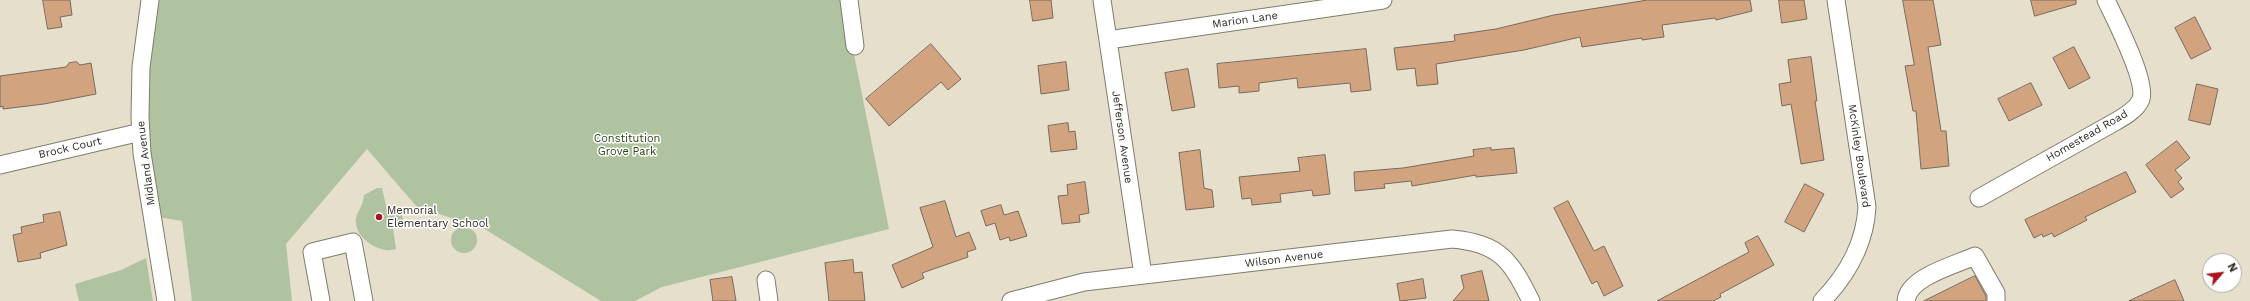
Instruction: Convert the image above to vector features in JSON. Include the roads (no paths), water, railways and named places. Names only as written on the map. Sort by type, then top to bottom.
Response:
[{"type":"street","name":"Midland Avenue","points":[[150,0],[141,67],[142,153],[166,301]]},
{"type":"street","points":[[849,0],[855,46]]},
{"type":"street","name":"Jefferson Avenue","points":[[1102,0],[1143,275]]},
{"type":"street","name":"Marion Lane","points":[[1108,40],[1383,0]]},
{"type":"street","name":"McKinley Boulevard","points":[[1822,301],[1838,285],[1852,264],[1861,240],[1867,207],[1836,0]]},
{"type":"street","name":"Homestead Road","points":[[1978,198],[2113,124],[2130,112],[2141,100],[2141,85],[2136,68],[2106,0]]},
{"type":"street","name":"Brock Court","points":[[0,165],[141,132]]},
{"type":"street","name":"Wilson Avenue","points":[[1011,301],[1084,282],[1452,239],[1470,241],[1488,247],[1502,256],[1515,270],[1532,301]]},
{"type":"street","points":[[321,301],[312,252],[353,242],[361,300]]},
{"type":"street","points":[[1906,301],[1907,293],[1914,284],[1975,256],[1996,293],[1996,301]]},
{"type":"street","points":[[766,280],[769,301]]},
{"type":"place","name":"Memorial Elementary School","points":[[379,217]]},
{"type":"park label","name":"Constitution Grove Park","points":[[627,145]]}]
